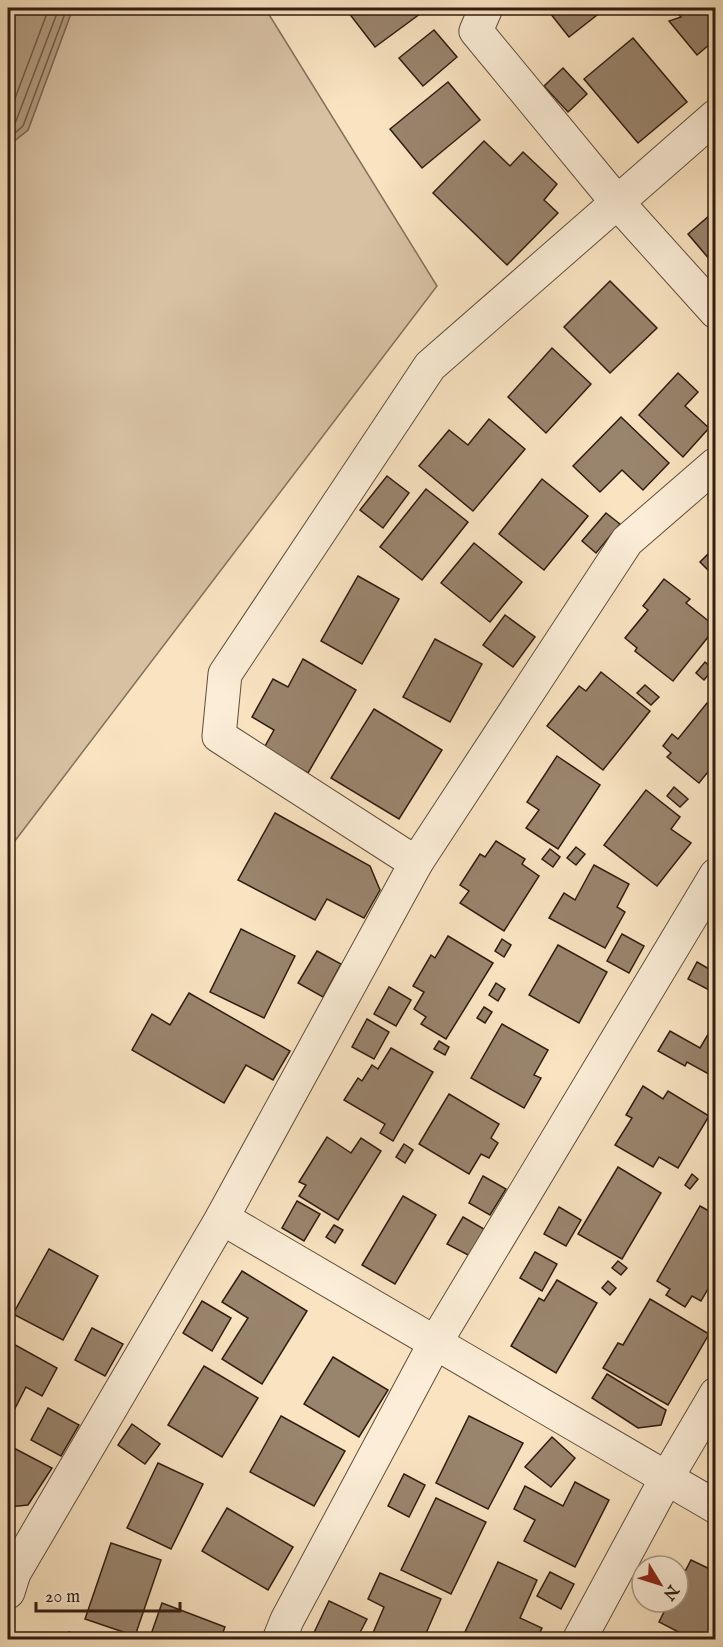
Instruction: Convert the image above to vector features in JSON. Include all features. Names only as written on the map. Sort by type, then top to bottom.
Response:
[{"type":"street","points":[[486,8],[476,31],[617,202],[716,312]]},
{"type":"street","points":[[416,863],[219,736],[225,674],[430,366],[716,116]]},
{"type":"street","points":[[10,1578],[222,1218],[416,863],[627,541],[716,464]]},
{"type":"street","points":[[279,1640],[287,1620],[435,1343],[716,875]]},
{"type":"street","points":[[222,1218],[716,1507]]},
{"type":"street","points":[[579,1640],[666,1479],[716,1394]]},
{"type":"shaded area","points":[[73,8],[265,8],[437,286],[8,850],[8,146],[28,130]]},
{"type":"water","points":[[8,8],[73,8],[28,130],[8,146]]},
{"type":"building","points":[[345,8],[428,8],[375,47]]},
{"type":"building","points":[[546,8],[606,8],[569,37]]},
{"type":"building","points":[[673,8],[716,8],[716,39],[697,55],[669,21],[681,17]]},
{"type":"building","points":[[434,30],[457,57],[423,86],[399,58]]},
{"type":"building","points":[[633,38],[687,102],[638,143],[584,79]]},
{"type":"building","points":[[563,68],[587,94],[568,112],[544,86]]},
{"type":"building","points":[[448,82],[480,120],[422,168],[390,129]]},
{"type":"building","points":[[484,141],[510,166],[523,152],[557,184],[544,200],[558,213],[507,265],[433,193]]},
{"type":"building","points":[[716,210],[716,267],[688,234]]},
{"type":"building","points":[[610,281],[657,328],[610,373],[564,327]]},
{"type":"building","points":[[552,348],[591,384],[546,433],[508,397]]},
{"type":"building","points":[[678,373],[698,392],[685,406],[709,428],[683,457],[639,415]]},
{"type":"building","points":[[621,417],[669,463],[643,490],[622,470],[600,492],[573,466]]},
{"type":"building","points":[[489,419],[525,449],[473,511],[419,466],[449,430],[468,445]]},
{"type":"building","points":[[387,476],[409,493],[383,528],[360,510]]},
{"type":"building","points":[[542,479],[588,516],[544,570],[499,534]]},
{"type":"building","points":[[426,489],[468,522],[422,580],[380,547]]},
{"type":"building","points":[[606,513],[620,524],[596,553],[582,541]]},
{"type":"building","points":[[474,543],[522,582],[490,622],[441,583]]},
{"type":"building","points":[[710,552],[716,556],[716,578],[700,562]]},
{"type":"building","points":[[358,576],[399,599],[362,664],[321,641]]},
{"type":"building","points":[[664,579],[690,599],[686,603],[716,627],[673,681],[635,651],[637,648],[625,638],[648,610],[643,606]]},
{"type":"building","points":[[505,615],[535,637],[513,667],[483,645]]},
{"type":"building","points":[[435,639],[482,664],[450,722],[403,697]]},
{"type":"building","points":[[303,659],[356,690],[308,773],[264,748],[274,730],[252,717],[273,679],[288,687]]},
{"type":"building","points":[[705,662],[713,669],[704,680],[696,673]]},
{"type":"building","points":[[601,672],[650,711],[603,770],[547,726],[579,686],[586,691]]},
{"type":"building","points":[[645,685],[659,697],[651,705],[637,693]]},
{"type":"building","points":[[707,703],[716,710],[716,762],[699,783],[667,757],[671,753],[663,746],[672,734],[678,739]]},
{"type":"building","points":[[374,709],[442,750],[399,819],[331,778]]},
{"type":"building","points":[[557,756],[600,785],[558,849],[526,828],[539,810],[527,802]]},
{"type":"building","points":[[674,787],[688,799],[680,807],[667,796]]},
{"type":"building","points":[[646,790],[680,817],[671,829],[691,843],[657,886],[604,845]]},
{"type":"building","points":[[275,813],[370,866],[380,890],[364,918],[327,899],[315,920],[238,880]]},
{"type":"building","points":[[496,841],[525,859],[522,864],[539,876],[504,931],[460,903],[469,891],[460,885],[480,854],[485,857]]},
{"type":"building","points":[[576,847],[585,854],[576,865],[567,858]]},
{"type":"building","points":[[550,849],[560,857],[553,867],[542,859]]},
{"type":"building","points":[[594,865],[629,884],[617,907],[625,912],[605,948],[549,918],[564,893],[575,900]]},
{"type":"building","points":[[241,929],[295,956],[264,1018],[210,992]]},
{"type":"building","points":[[622,934],[644,946],[629,973],[607,961]]},
{"type":"building","points":[[448,936],[493,963],[446,1039],[421,1024],[426,1017],[414,1009],[424,992],[413,986],[431,955],[435,958]]},
{"type":"building","points":[[502,939],[511,945],[504,957],[495,951]]},
{"type":"building","points":[[558,945],[607,972],[579,1023],[529,995]]},
{"type":"building","points":[[317,951],[341,964],[323,997],[298,983]]},
{"type":"building","points":[[697,962],[716,973],[715,993],[688,979]]},
{"type":"building","points":[[496,983],[505,989],[498,1001],[489,995]]},
{"type":"building","points":[[389,987],[411,1000],[396,1026],[374,1014]]},
{"type":"building","points":[[189,993],[290,1051],[273,1080],[246,1065],[224,1103],[132,1050],[152,1014],[170,1025]]},
{"type":"building","points":[[484,1007],[492,1012],[485,1023],[477,1018]]},
{"type":"building","points":[[367,1019],[389,1032],[374,1059],[352,1047]]},
{"type":"building","points":[[716,1021],[716,1078],[687,1062],[685,1066],[658,1051],[670,1031],[700,1048]]},
{"type":"building","points":[[502,1024],[548,1050],[534,1075],[541,1078],[524,1108],[471,1078]]},
{"type":"building","points":[[439,1041],[449,1047],[445,1055],[434,1049]]},
{"type":"building","points":[[391,1048],[433,1072],[393,1141],[380,1133],[385,1124],[344,1100],[358,1078],[362,1081],[372,1065],[378,1069]]},
{"type":"building","points":[[643,1086],[663,1099],[668,1091],[709,1116],[678,1168],[659,1157],[653,1167],[615,1145],[632,1118],[626,1115]]},
{"type":"building","points":[[449,1094],[499,1124],[491,1138],[498,1143],[489,1158],[481,1154],[469,1174],[419,1144]]},
{"type":"building","points":[[327,1137],[351,1153],[361,1138],[381,1151],[338,1220],[299,1196],[306,1185],[299,1182]]},
{"type":"building","points":[[404,1144],[413,1150],[405,1163],[396,1157]]},
{"type":"building","points":[[618,1167],[661,1193],[622,1259],[578,1234]]},
{"type":"building","points":[[692,1174],[698,1179],[690,1189],[685,1185]]},
{"type":"building","points":[[483,1176],[506,1189],[490,1215],[469,1203]]},
{"type":"building","points":[[403,1196],[436,1215],[395,1284],[362,1265]]},
{"type":"building","points":[[297,1201],[320,1214],[304,1241],[282,1228]]},
{"type":"building","points":[[700,1206],[716,1215],[716,1275],[701,1301],[692,1296],[685,1307],[666,1295],[670,1289],[657,1281]]},
{"type":"building","points":[[559,1207],[581,1220],[566,1246],[544,1234]]},
{"type":"building","points":[[463,1217],[484,1229],[470,1256],[447,1244]]},
{"type":"building","points":[[334,1225],[343,1230],[335,1243],[326,1237]]},
{"type":"building","points":[[49,1249],[98,1276],[63,1340],[13,1314]]},
{"type":"building","points":[[535,1252],[557,1264],[542,1291],[520,1278]]},
{"type":"building","points":[[618,1261],[627,1268],[621,1275],[612,1268]]},
{"type":"building","points":[[242,1271],[307,1311],[262,1384],[222,1359],[248,1318],[222,1302]]},
{"type":"building","points":[[557,1280],[597,1303],[556,1373],[511,1346],[539,1298],[544,1301]]},
{"type":"building","points":[[608,1281],[616,1288],[610,1295],[602,1288]]},
{"type":"building","points":[[650,1299],[709,1334],[668,1405],[603,1368],[618,1343],[623,1345]]},
{"type":"building","points":[[202,1301],[231,1318],[212,1351],[183,1333]]},
{"type":"building","points":[[92,1328],[123,1344],[105,1376],[75,1360]]},
{"type":"building","points":[[8,1341],[57,1368],[42,1396],[26,1387],[9,1420]]},
{"type":"building","points":[[333,1357],[388,1390],[359,1437],[304,1404]]},
{"type":"building","points":[[204,1366],[258,1398],[222,1457],[168,1425]]},
{"type":"building","points":[[607,1374],[666,1410],[661,1425],[638,1428],[592,1398]]},
{"type":"building","points":[[48,1408],[79,1425],[61,1456],[31,1440]]},
{"type":"building","points":[[281,1416],[345,1451],[314,1506],[250,1472]]},
{"type":"building","points":[[469,1416],[523,1443],[488,1509],[436,1483]]},
{"type":"building","points":[[132,1424],[160,1444],[145,1464],[118,1445]]},
{"type":"building","points":[[552,1437],[575,1458],[551,1487],[525,1467]]},
{"type":"building","points":[[8,1445],[52,1468],[28,1505],[8,1507]]},
{"type":"building","points":[[158,1463],[203,1484],[171,1549],[127,1528]]},
{"type":"building","points":[[404,1474],[425,1485],[409,1517],[388,1506]]},
{"type":"building","points":[[575,1482],[609,1500],[575,1567],[524,1541],[535,1520],[514,1509],[525,1486],[563,1506]]},
{"type":"building","points":[[436,1498],[486,1522],[451,1594],[401,1570]]},
{"type":"building","points":[[227,1508],[293,1547],[268,1590],[202,1551]]},
{"type":"building","points":[[111,1543],[161,1560],[135,1636],[85,1619]]},
{"type":"building","points":[[691,1560],[716,1572],[716,1629],[710,1640],[694,1640],[659,1622],[663,1614],[690,1614]]},
{"type":"building","points":[[498,1562],[537,1580],[520,1618],[542,1628],[536,1640],[483,1640],[465,1632]]},
{"type":"building","points":[[550,1572],[574,1584],[561,1609],[537,1596]]},
{"type":"building","points":[[380,1573],[441,1599],[423,1640],[370,1640],[384,1607],[368,1599]]},
{"type":"building","points":[[329,1601],[367,1619],[356,1640],[311,1639]]},
{"type":"building","points":[[162,1603],[225,1627],[220,1640],[149,1640]]},
{"type":"building","points":[[69,1632],[88,1640],[66,1640]]}]
